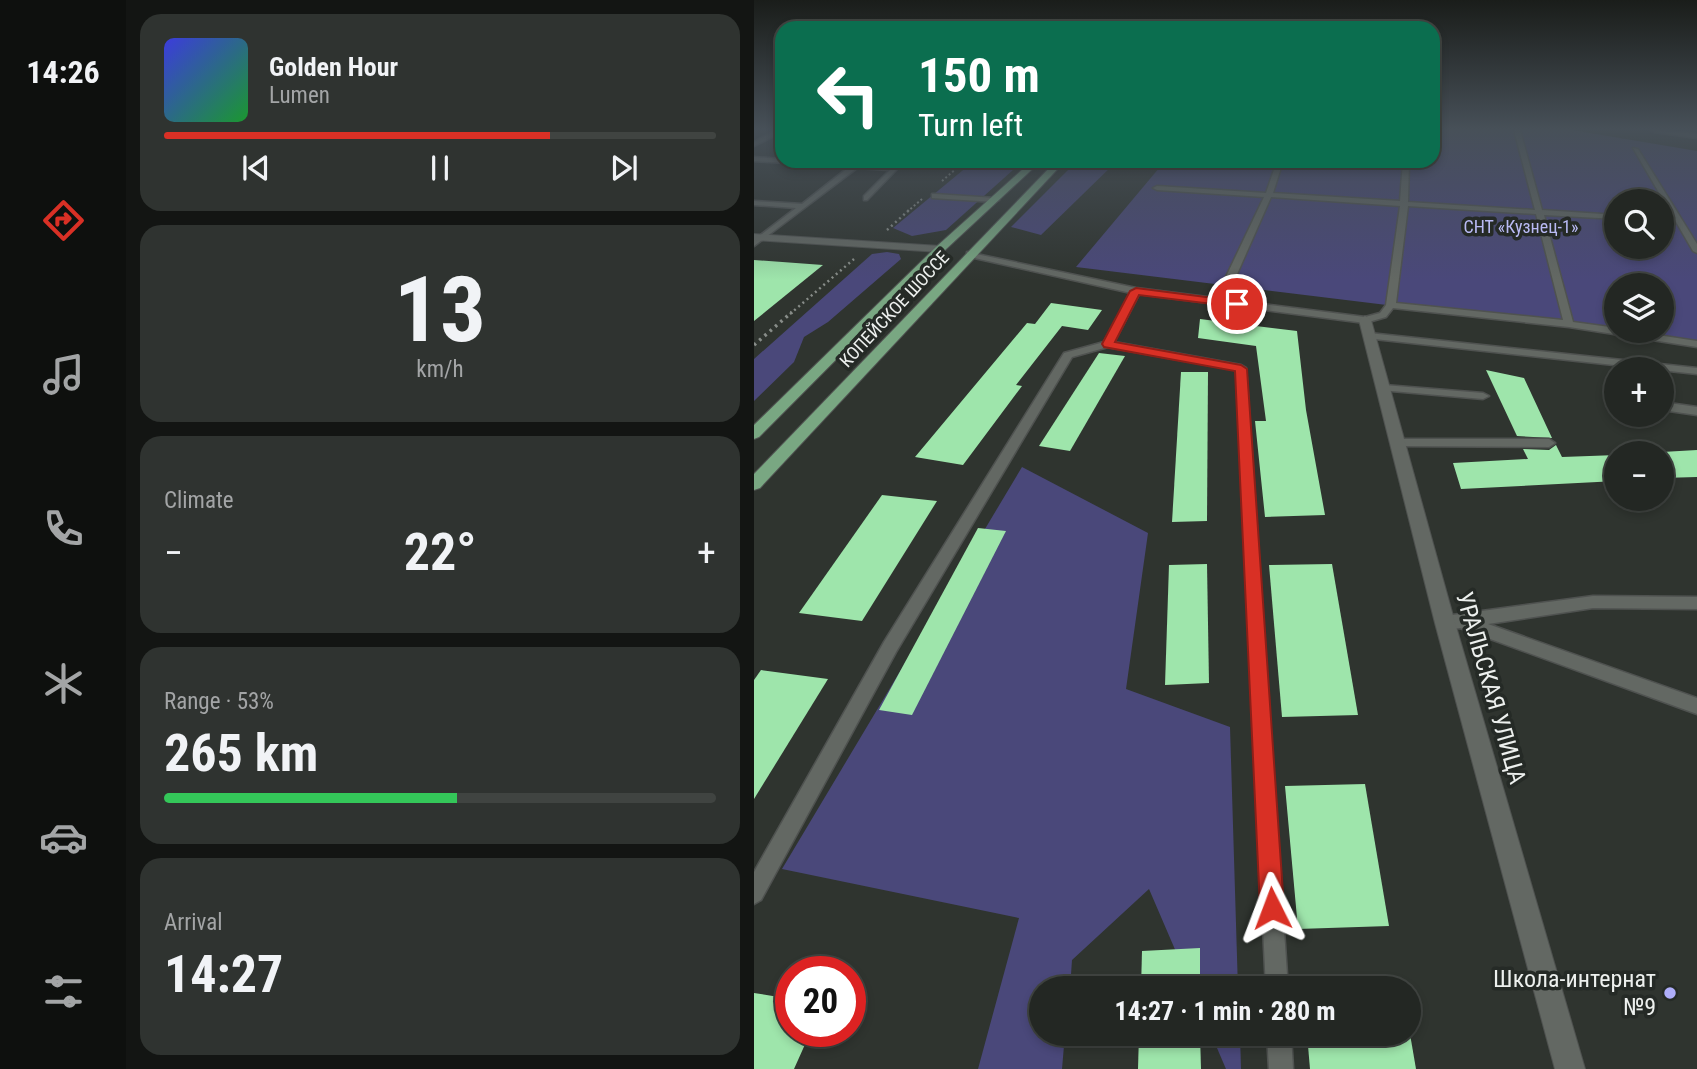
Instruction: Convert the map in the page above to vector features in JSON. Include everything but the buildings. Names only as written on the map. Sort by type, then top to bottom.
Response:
[{"type":"main road","name":"КОПЕЙСКОЕ ШОССЕ","points":[[754,484],[955,252],[995,200],[1017,180]]},
{"type":"main road","name":"КОПЕЙСКОЕ ШОССЕ","points":[[754,434],[1039,180]]},
{"type":"street","points":[[759,237],[955,252]]},
{"type":"street","name":"УРАЛЬСКАЯ УЛИЦА","points":[[1367,328],[1398,443],[1452,622],[1570,1069]]},
{"type":"lane","points":[[754,244],[759,237],[837,180]]},
{"type":"lane","points":[[867,198],[884,180]]},
{"type":"lane","points":[[1229,281],[1274,180]]},
{"type":"lane","points":[[1367,328],[1392,305],[1405,180]]},
{"type":"lane","points":[[1530,180],[1569,324]]},
{"type":"lane","points":[[1654,180],[1697,251]]},
{"type":"lane","points":[[1157,188],[1268,197],[1604,215]]},
{"type":"lane","points":[[935,196],[995,200]]},
{"type":"lane","points":[[754,203],[804,206]]},
{"type":"lane","points":[[1674,220],[1679,220]]},
{"type":"lane","points":[[955,252],[1136,291],[1604,365]]},
{"type":"lane","points":[[1108,344],[1136,291]]},
{"type":"lane","points":[[1392,305],[1569,324],[1697,344]]},
{"type":"lane","points":[[754,893],[890,647],[1068,355],[1108,344],[1241,369],[1276,976]]},
{"type":"lane","points":[[1674,370],[1697,371]]},
{"type":"lane","points":[[1384,388],[1483,396]]},
{"type":"lane","points":[[1674,408],[1697,411]]},
{"type":"lane","points":[[1398,443],[1549,443]]},
{"type":"lane","points":[[1452,622],[1593,602],[1697,603]]},
{"type":"lane","points":[[1452,622],[1697,706]]},
{"type":"lane","points":[[1280,1046],[1281,1069]]},
{"type":"green space","points":[[951,180],[1002,180],[946,230],[912,236],[893,228]]},
{"type":"green space","points":[[1058,180],[1098,180],[1041,235],[1011,227]]},
{"type":"green space","name":"СНТ «Кузнец-1»","points":[[1149,180],[1697,180],[1697,343],[1674,340],[1674,273],[1604,273],[1604,332],[1076,267]]},
{"type":"green space","points":[[872,254],[899,254],[901,259],[828,322],[804,337],[794,362],[754,401],[754,359]]},
{"type":"green space","points":[[1022,467],[1148,533],[1126,689],[1230,727],[1238,976],[1186,976],[1149,889],[1072,960],[1071,976],[1029,976],[1029,1046],[1064,1046],[1062,1069],[978,1069],[1019,918],[782,869]]},
{"type":"green space","points":[[1216,1046],[1240,1046],[1241,1069],[1226,1069]]},
{"type":"place","name":"Школа-интернат №9","points":[[1670,993]]},
{"type":"route","points":[[1237,304],[1136,291],[1108,344],[1241,369],[1272,908]]}]
